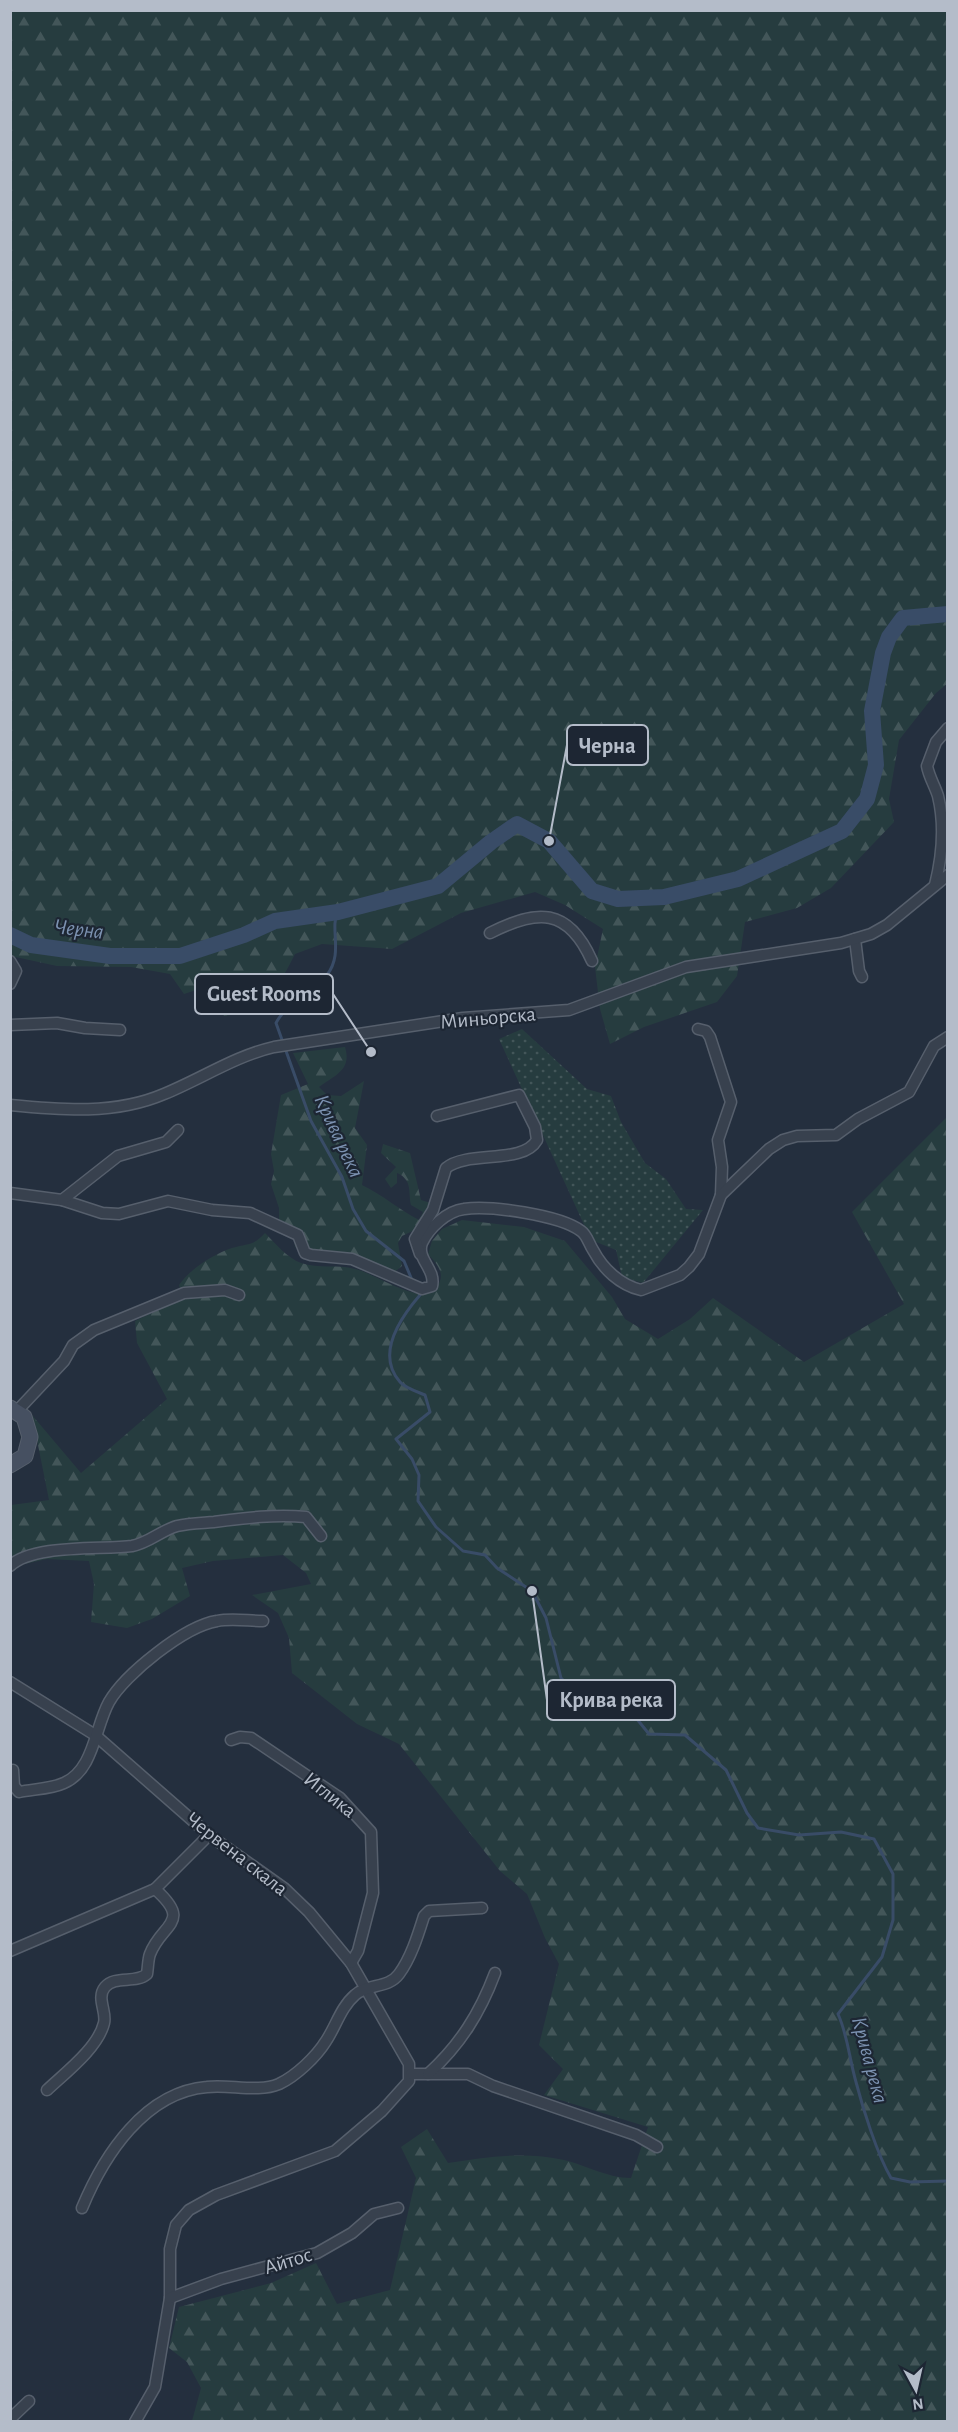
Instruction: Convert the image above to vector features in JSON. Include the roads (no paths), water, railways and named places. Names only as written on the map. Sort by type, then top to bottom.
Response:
[{"type":"street","points":[[935,885],[941,861],[941,823],[939,799],[927,766],[936,742],[948,728]]},
{"type":"street","name":"Миньорска","points":[[10,1105],[107,1109],[124,1107],[164,1094],[243,1056],[274,1047],[463,1018],[569,1010],[686,967],[855,939],[887,925],[948,875]]},
{"type":"street","points":[[490,933],[517,919],[531,916],[552,918],[560,921],[583,944],[592,961]]},
{"type":"street","points":[[855,939],[859,971],[862,977]]},
{"type":"street","points":[[10,961],[16,971],[10,984]]},
{"type":"street","points":[[10,1025],[57,1023],[86,1028],[120,1029]]},
{"type":"street","points":[[422,1256],[422,1244],[430,1231],[450,1214],[463,1209],[515,1212],[554,1220],[580,1230],[608,1271],[623,1282],[641,1290],[680,1275],[699,1254],[721,1196],[722,1167],[718,1140],[731,1102],[710,1037],[706,1031],[698,1029]]},
{"type":"street","points":[[721,1196],[753,1162],[783,1140],[798,1136],[836,1135],[868,1114],[909,1092],[934,1046],[948,1037]]},
{"type":"street","points":[[10,1194],[62,1200],[102,1213],[119,1214],[168,1201],[212,1210],[250,1213],[298,1235],[305,1253],[362,1262],[422,1289],[432,1286],[434,1280],[416,1249],[415,1239],[429,1218],[446,1167],[458,1161],[514,1154],[531,1147],[537,1140],[535,1127],[519,1095],[437,1116]]},
{"type":"street","points":[[62,1200],[118,1156],[166,1142],[178,1130]]},
{"type":"street","points":[[10,1465],[25,1456],[29,1446],[28,1426],[24,1417],[14,1410],[64,1361],[73,1345],[93,1330],[184,1293],[225,1290],[240,1295]]},
{"type":"street","points":[[10,1566],[39,1554],[132,1546],[148,1542],[161,1532],[181,1526],[249,1518],[284,1515],[306,1517],[321,1536]]},
{"type":"street","points":[[13,1770],[14,1786],[19,1792],[64,1783],[78,1773],[95,1744],[95,1735],[110,1700],[152,1656],[196,1627],[218,1621],[263,1621]]},
{"type":"street","name":"Червена скала","points":[[10,1682],[95,1735],[209,1835],[284,1887],[309,1912],[351,1963],[409,2064],[411,2074]]},
{"type":"street","name":"Иглика","points":[[231,1740],[240,1737],[250,1738],[340,1798],[368,1827],[372,1842],[374,1893],[358,1952],[351,1963]]},
{"type":"street","points":[[10,1951],[155,1890],[209,1835]]},
{"type":"street","points":[[47,2090],[87,2052],[104,2023],[101,1995],[105,1986],[117,1981],[141,1979],[147,1974],[150,1954],[170,1925],[174,1914],[170,1903],[155,1890]]},
{"type":"street","points":[[81,2208],[91,2186],[111,2154],[156,2103],[206,2086],[279,2084],[312,2058],[326,2042],[349,2001],[365,1988],[390,1983],[398,1976],[424,1916],[429,1911],[482,1908]]},
{"type":"street","points":[[428,2074],[459,2043],[484,2001],[495,1973]]},
{"type":"street","points":[[135,2421],[155,2387],[170,2298],[170,2249],[176,2225],[189,2210],[216,2195],[335,2151],[382,2111],[410,2080],[411,2074],[468,2074],[493,2086],[636,2134],[657,2146]]},
{"type":"street","name":"Айтос","points":[[170,2298],[221,2279],[317,2253],[352,2233],[374,2214],[398,2208]]},
{"type":"street","points":[[10,2420],[29,2400]]},
{"type":"waterway","name":"Черна","points":[[10,935],[31,945],[110,956],[180,956],[244,935],[275,921],[338,912],[438,886],[491,842],[517,824],[549,841],[592,891],[618,899],[664,897],[738,879],[842,831],[867,799],[876,765],[872,711],[883,653],[889,637],[903,618],[948,614]]},
{"type":"waterway","name":"Крива река","points":[[338,912],[335,926],[336,950],[332,967],[321,982],[287,1008],[276,1023],[311,1121],[342,1177],[353,1209],[366,1231],[404,1261],[412,1280]]},
{"type":"waterway","name":"Крива река","points":[[418,1292],[420,1295],[405,1314],[390,1348],[393,1371],[402,1384],[425,1395],[430,1412],[396,1439],[412,1459],[419,1475],[418,1501],[436,1527],[463,1551],[485,1555],[497,1568],[532,1591],[546,1618],[561,1678],[579,1696],[602,1705],[628,1708],[649,1734],[685,1735],[726,1770],[747,1813],[758,1828],[799,1835],[841,1832],[874,1839],[893,1874],[893,1920],[882,1957],[838,2014],[866,2118],[891,2178],[910,2182],[948,2181]]},
{"type":"place","name":"Черна","points":[[549,841]]},
{"type":"place","name":"Guest Rooms","points":[[371,1052]]},
{"type":"place","name":"Крива река","points":[[532,1591]]}]
